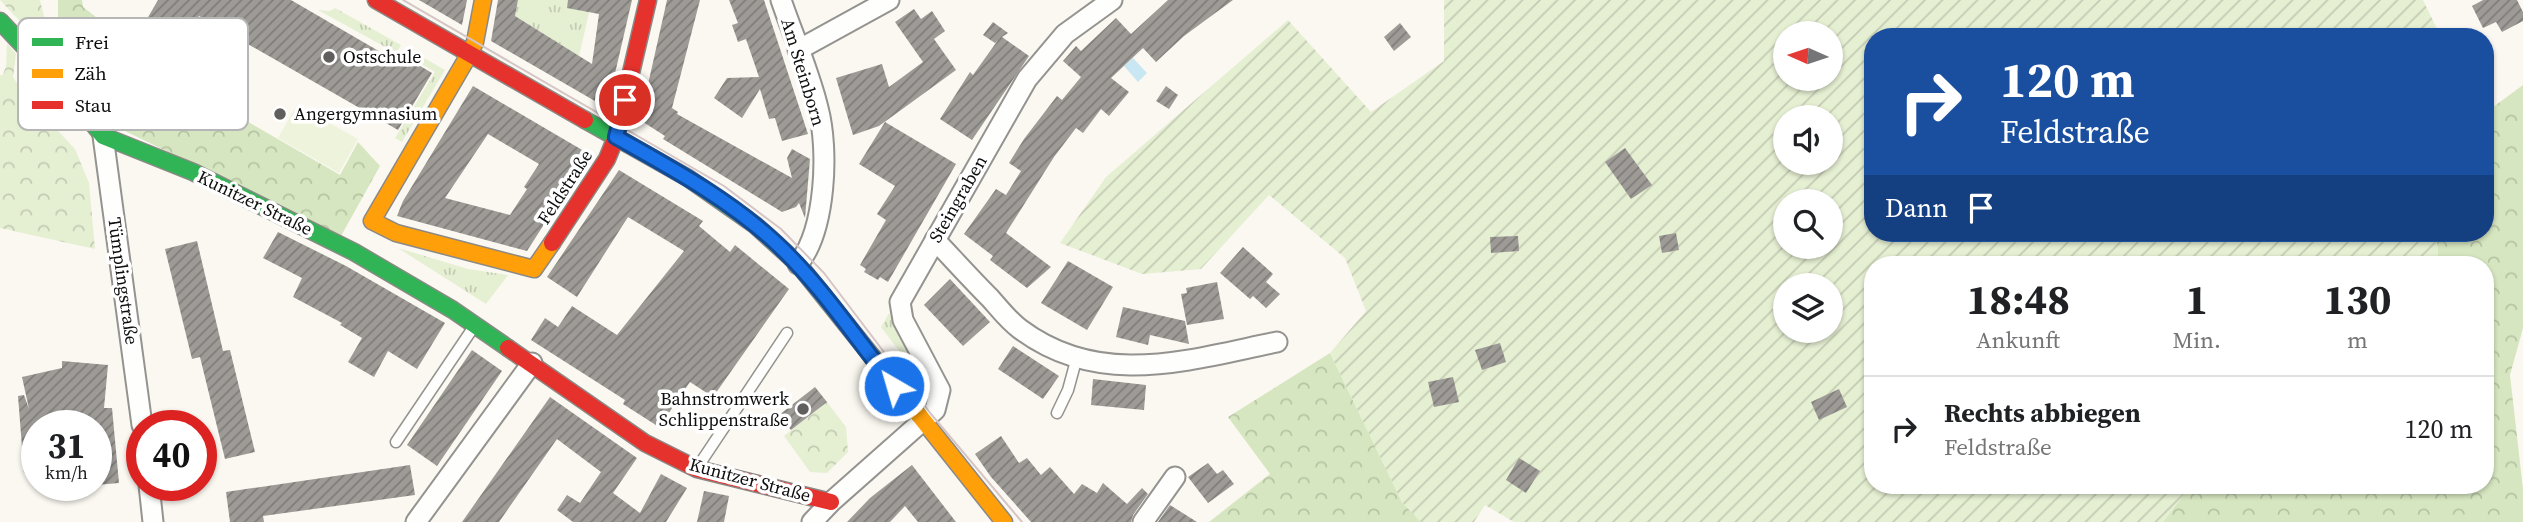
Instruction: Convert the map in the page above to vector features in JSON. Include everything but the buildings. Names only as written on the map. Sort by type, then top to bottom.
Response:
[{"type":"street","points":[[376,0],[688,178],[763,231],[797,264],[1004,522]]},
{"type":"street","points":[[470,53],[475,42],[483,0]]},
{"type":"street","name":"Feldstraße","points":[[470,53],[372,220],[397,233],[534,269],[607,159],[616,137],[648,0]]},
{"type":"street","name":"Am Steinborn","points":[[781,0],[818,108],[824,161],[813,232],[806,254],[797,264]]},
{"type":"street","points":[[798,50],[889,0]]},
{"type":"street","name":"Steingraben","points":[[812,522],[935,410],[940,390],[902,320],[900,302],[1027,79],[1065,34],[1112,0]]},
{"type":"street","name":"Kunitzer Straße","points":[[0,21],[18,40]]},
{"type":"street","name":"Kunitzer Straße","points":[[98,130],[103,136],[193,172],[354,252],[475,325],[645,443],[697,469],[831,502]]},
{"type":"street","name":"Tümplingstraße","points":[[103,136],[140,410]]},
{"type":"street","points":[[934,240],[1017,327],[1041,343],[1077,357],[1132,367],[1160,366],[1277,342]]},
{"type":"street","points":[[416,522],[531,363]]},
{"type":"street","points":[[1143,522],[1175,477]]},
{"type":"street","points":[[151,501],[153,522]]},
{"type":"lane","points":[[396,442],[475,325]]},
{"type":"lane","points":[[697,469],[787,333]]},
{"type":"lane","points":[[1057,414],[1068,390],[1077,357]]},
{"type":"green space","points":[[0,0],[40,0],[44,18],[18,19]]},
{"type":"green space","points":[[58,0],[82,0],[83,7],[96,18],[58,18]]},
{"type":"green space","points":[[518,0],[592,0],[579,56],[515,16]]},
{"type":"green space","points":[[1444,0],[2423,0],[2437,28],[1864,28],[1864,242],[2437,242],[2438,256],[1864,256],[1864,494],[2184,494],[2163,522],[1514,522],[1485,505],[1474,522],[1421,522],[1402,502],[1330,353],[1366,311],[1345,258],[1269,195],[1201,269],[1142,274],[1060,243],[1106,177],[1288,20],[1371,112],[1444,61]]},
{"type":"green space","points":[[335,8],[401,45],[396,53],[318,10],[330,11]]},
{"type":"green space","points":[[7,43],[16,54],[13,77],[18,85],[18,130],[57,130],[75,149],[89,183],[95,249],[0,228],[0,75],[3,75]]},
{"type":"green space","points":[[410,50],[445,70],[402,142],[395,138],[435,72],[407,55]]},
{"type":"green space","points":[[2523,85],[2523,328],[2510,375],[2523,489],[2523,522],[2163,522],[2184,494],[2494,494],[2494,256],[2438,256],[2437,242],[2494,242],[2494,106]]},
{"type":"green space","points":[[297,105],[358,139],[339,173],[278,138]]},
{"type":"green space","points":[[248,122],[340,175],[358,142],[380,166],[341,236],[125,131],[248,130]]},
{"type":"green space","points":[[398,248],[468,269],[508,275],[486,304]]},
{"type":"green space","points":[[889,313],[931,393],[881,327]]},
{"type":"green space","points":[[1330,353],[1402,502],[1421,522],[1209,522],[1270,474],[1228,417]]},
{"type":"green space","points":[[827,402],[846,427],[848,452],[827,473],[810,472],[784,436]]},
{"type":"water","points":[[1133,58],[1147,73],[1138,82],[1124,66]]},
{"type":"tram line","points":[[403,0],[724,186],[781,229],[824,273],[931,414],[1022,522]]},
{"type":"traffic: fast","points":[[0,21],[18,40]]},
{"type":"traffic: fast","points":[[585,120],[688,178],[755,225],[798,264],[919,415]]},
{"type":"traffic: fast","points":[[98,130],[103,136],[193,172],[354,252],[453,310],[508,348]]},
{"type":"traffic: slow","points":[[483,0],[475,42],[470,53],[372,221],[396,233],[534,269],[552,243]]},
{"type":"traffic: slow","points":[[919,415],[1004,522]]},
{"type":"traffic: jam","points":[[376,0],[585,120]]},
{"type":"traffic: jam","points":[[552,243],[607,159],[616,137],[648,0]]},
{"type":"traffic: jam","points":[[508,348],[645,443],[697,469],[831,502]]},
{"type":"place","name":"Ostschule","points":[[329,57]]},
{"type":"place","name":"Angergymnasium","points":[[280,114]]},
{"type":"place","name":"Bahnstromwerk Schlippenstraße","points":[[803,409]]},
{"type":"route","points":[[625,100],[616,137],[712,192],[777,244],[797,264],[894,386]]}]
